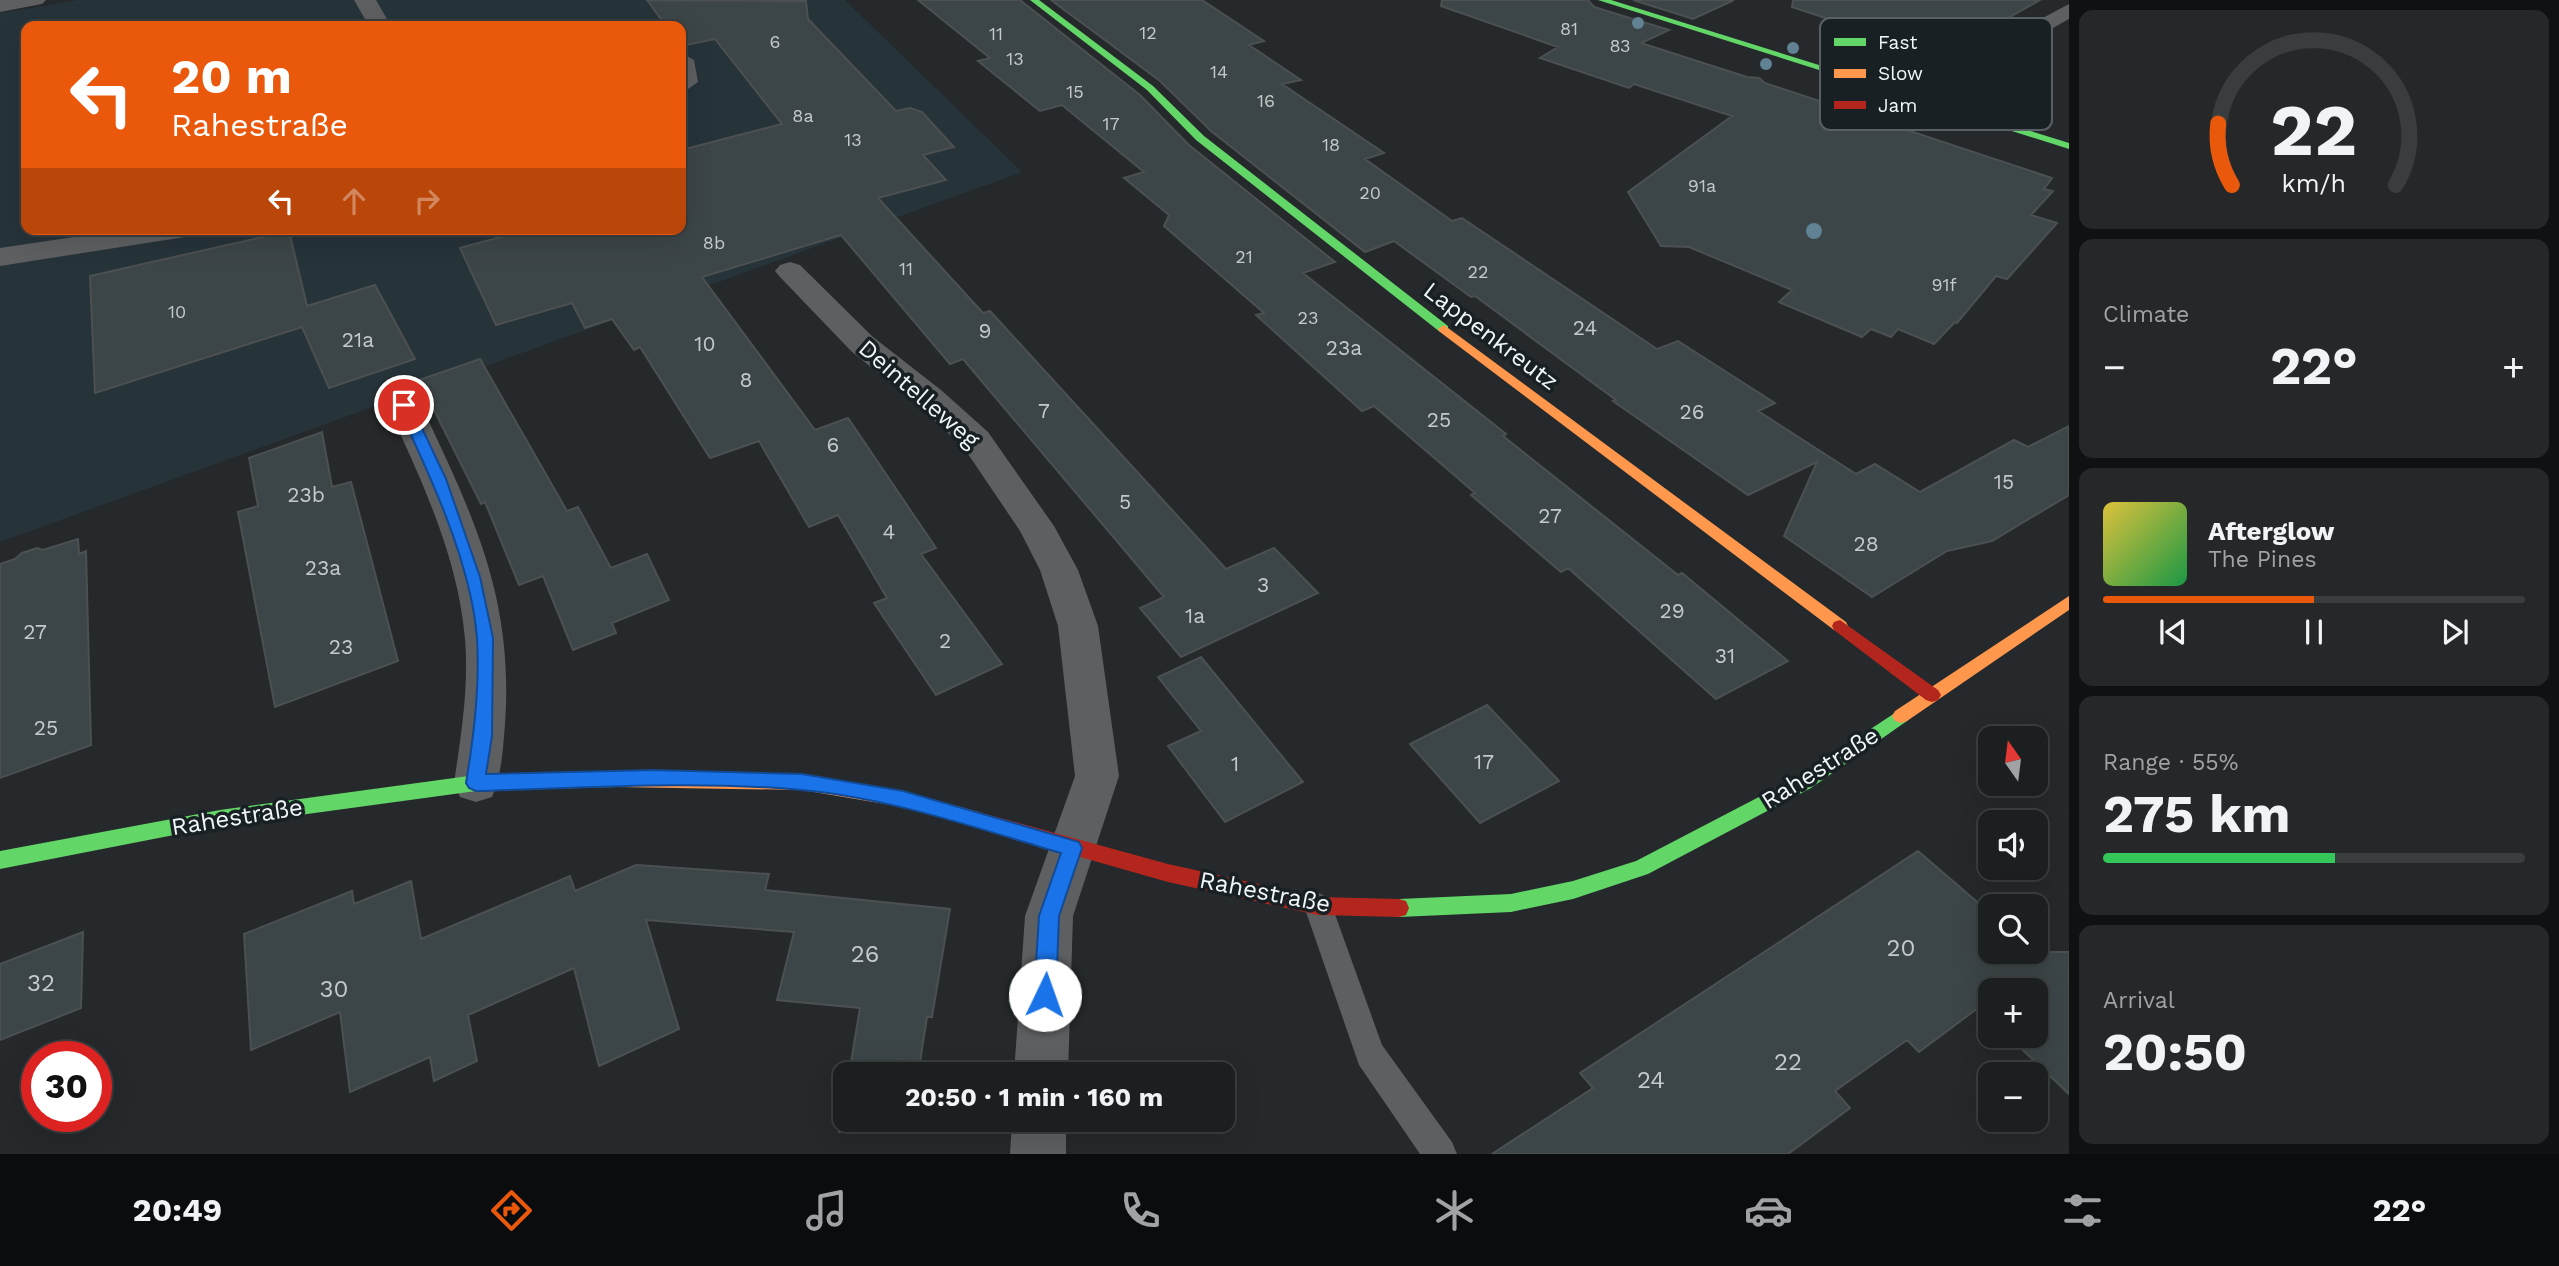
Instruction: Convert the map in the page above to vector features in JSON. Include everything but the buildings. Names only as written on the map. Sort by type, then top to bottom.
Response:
[{"type":"street","points":[[0,6],[35,0]]},
{"type":"street","points":[[365,0],[377,21]]},
{"type":"street","name":"Lappenkreutz","points":[[1034,0],[1150,88],[1200,138],[1379,280],[1932,695]]},
{"type":"street","points":[[1602,0],[1820,68]]},
{"type":"street","points":[[2052,20],[2069,9]]},
{"type":"street","points":[[2018,130],[2069,146]]},
{"type":"street","points":[[0,257],[145,235]]},
{"type":"street","name":"Deintelleweg","points":[[790,271],[862,344],[929,397],[976,440],[1036,526],[1059,570],[1078,626],[1097,776],[1049,916],[1042,1062]]},
{"type":"street","points":[[404,405],[439,479],[472,577],[485,638],[483,736],[476,783]]},
{"type":"street","name":"Rahestraße","points":[[0,860],[220,818],[476,783],[653,778],[802,782],[903,799],[1168,873],[1318,906],[1391,908],[1511,903],[1573,890],[1641,868],[1805,782],[2069,602]]},
{"type":"street","points":[[1038,1154],[1039,1132]]},
{"type":"lane","points":[[686,86],[691,82],[687,60]]},
{"type":"lane","points":[[1318,906],[1370,1054],[1440,1154]]},
{"type":"shaded area","points":[[78,0],[845,0],[1022,172],[0,542],[0,13]]},
{"type":"traffic: fast","points":[[1034,0],[1150,88],[1200,138],[1444,329]]},
{"type":"traffic: fast","points":[[1602,0],[1820,68]]},
{"type":"traffic: fast","points":[[2018,130],[2069,146]]},
{"type":"traffic: fast","points":[[1399,908],[1511,903],[1573,890],[1641,868],[1805,782],[1901,716]]},
{"type":"traffic: fast","points":[[0,860],[220,818],[476,783],[616,779]]},
{"type":"traffic: slow","points":[[1444,329],[1840,626]]},
{"type":"traffic: slow","points":[[1901,716],[2069,602]]},
{"type":"traffic: slow","points":[[616,779],[802,782],[903,799],[975,819]]},
{"type":"traffic: jam","points":[[1840,626],[1932,695]]},
{"type":"traffic: jam","points":[[975,819],[1168,873],[1318,906],[1399,908]]},
{"type":"route","points":[[404,405],[439,479],[472,577],[485,638],[483,736],[476,783],[653,778],[802,782],[903,799],[1056,842],[1072,848],[1049,916],[1045,995]]}]
